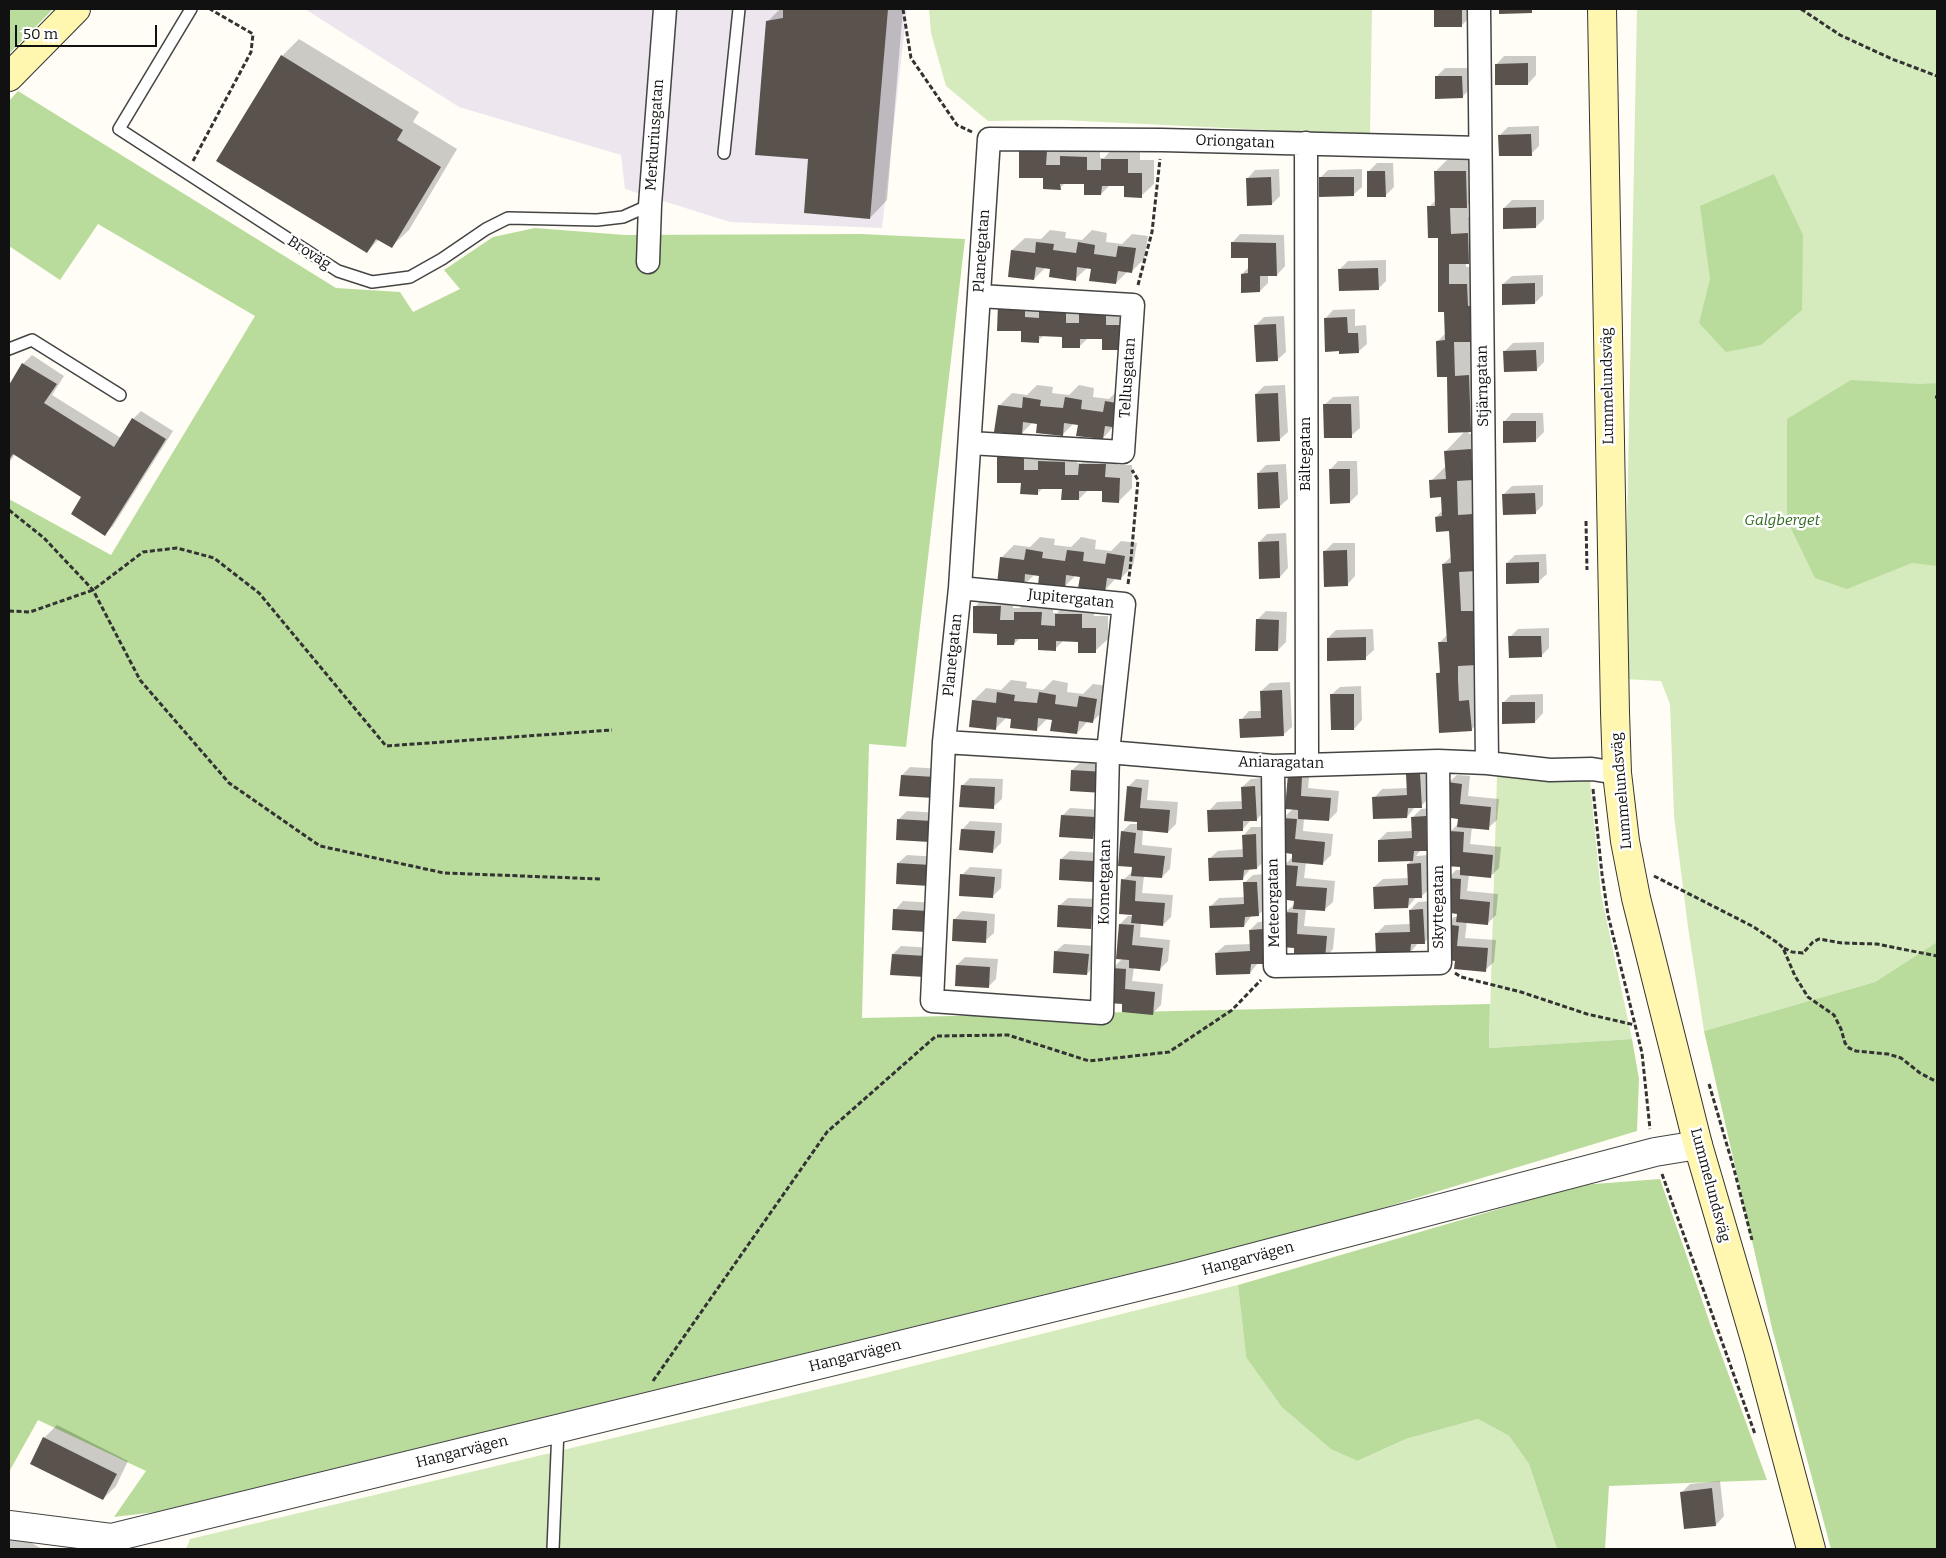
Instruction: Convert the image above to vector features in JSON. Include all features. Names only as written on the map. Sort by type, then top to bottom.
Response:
[{"type":"main road","points":[[9,76],[76,9]]},
{"type":"main road","name":"Lummelundsväg","points":[[1602,9],[1617,773],[1625,841],[1651,962],[1698,1145],[1758,1350],[1811,1549]]},
{"type":"street","name":"Merkuriusgatan","points":[[648,262],[650,205],[665,9]]},
{"type":"street","name":"Stjärngatan","points":[[1478,9],[1487,763]]},
{"type":"street","name":"Oriongatan","points":[[989,139],[1162,140],[1480,148]]},
{"type":"street","name":"Planetgatan","points":[[989,139],[960,588],[944,742],[932,1001],[1102,1013]]},
{"type":"street","name":"Bältegatan","points":[[1306,143],[1307,765]]},
{"type":"street","points":[[979,296],[1133,305]]},
{"type":"street","name":"Tellusgatan","points":[[1123,452],[1133,305]]},
{"type":"street","points":[[970,443],[1123,452]]},
{"type":"street","name":"Jupitergatan","points":[[960,588],[1124,604],[1108,752]]},
{"type":"street","name":"Aniaragatan","points":[[944,742],[1108,752],[1273,766],[1438,761],[1617,773]]},
{"type":"street","name":"Kometgatan","points":[[1102,1013],[1108,752]]},
{"type":"street","name":"Skyttegatan","points":[[1350,965],[1440,964],[1438,761]]},
{"type":"street","name":"Meteorgatan","points":[[1273,766],[1274,966],[1350,965]]},
{"type":"street","name":"Hangarvägen","points":[[9,1525],[111,1538],[1182,1276],[1655,1152],[1698,1145]]},
{"type":"lane","name":"Broväg","points":[[191,9],[119,129],[338,271],[372,282],[410,277],[442,259],[486,229],[508,218],[597,220],[623,217],[650,205]]},
{"type":"lane","points":[[724,153],[739,9]]},
{"type":"lane","points":[[9,349],[32,340],[120,395]]},
{"type":"lane","points":[[552,1549],[558,1429]]},
{"type":"path","points":[[187,173],[251,52],[254,34],[210,9]]},
{"type":"path","points":[[903,9],[911,58],[956,125],[989,139]]},
{"type":"path","points":[[1801,9],[1840,35],[1892,59],[1937,76]]},
{"type":"path","points":[[1133,305],[1152,232],[1162,140]]},
{"type":"path","points":[[1123,452],[1138,480],[1130,570],[1124,604]]},
{"type":"path","points":[[9,510],[44,538],[92,590],[140,680],[228,783],[320,846],[444,873],[601,879]]},
{"type":"path","points":[[9,611],[30,612],[92,590],[143,552],[177,548],[214,558],[259,593],[386,746],[612,730]]},
{"type":"path","points":[[1632,878],[1646,875],[1656,876],[1752,926],[1783,948],[1792,952],[1803,954],[1813,942],[1819,939],[1842,943],[1877,944],[1937,956]]},
{"type":"path","points":[[1783,948],[1795,976],[1808,997],[1834,1015],[1842,1029],[1845,1043],[1849,1048],[1856,1051],[1888,1054],[1901,1058],[1920,1073],[1937,1082]]},
{"type":"path","points":[[1440,964],[1461,977],[1521,992],[1587,1014],[1635,1025]]},
{"type":"path","points":[[633,1410],[827,1132],[936,1036],[1008,1035],[1089,1061],[1169,1052],[1232,1010],[1274,966]]},
{"type":"shaded area","points":[[305,9],[907,9],[882,228],[730,222],[625,189],[621,155],[459,107]]},
{"type":"green space","points":[[9,9],[53,9],[9,54]]},
{"type":"green space","points":[[929,9],[1372,9],[1370,135],[1062,120],[988,121],[946,86],[931,33]]},
{"type":"green space","name":"Galgberget","points":[[1637,9],[1937,9],[1937,942],[1875,982],[1704,1031],[1674,816],[1670,704],[1661,681],[1624,679]]},
{"type":"green space","points":[[18,91],[336,288],[400,292],[413,312],[460,289],[444,270],[493,237],[535,228],[625,235],[861,234],[965,239],[906,747],[869,744],[862,1018],[1490,1004],[1489,1048],[1632,1039],[1639,1079],[1637,1131],[1320,1227],[156,1512],[114,1517],[146,1471],[38,1420],[9,1472],[9,499],[111,555],[255,316],[98,224],[60,280],[9,246],[9,101]]},
{"type":"green space","points":[[1774,174],[1803,235],[1802,310],[1761,345],[1726,352],[1699,323],[1710,279],[1700,206]]},
{"type":"green space","points":[[1851,380],[1920,384],[1937,383],[1937,566],[1912,563],[1847,589],[1815,578],[1787,520],[1787,419]]},
{"type":"green space","points":[[1497,776],[1590,781],[1601,894],[1632,1039],[1489,1048]]},
{"type":"green space","points":[[1937,942],[1937,1549],[1831,1549],[1772,1328],[1704,1031],[1875,982]]},
{"type":"green space","points":[[1660,1179],[1767,1480],[1609,1486],[1605,1549],[1557,1549],[1529,1464],[1509,1436],[1478,1419],[1406,1439],[1358,1461],[1331,1449],[1282,1407],[1246,1357],[1238,1285],[1581,1185]]},
{"type":"green space","points":[[1238,1285],[1246,1357],[1359,1461],[1406,1439],[1478,1419],[1509,1436],[1529,1464],[1557,1549],[186,1549],[190,1539],[869,1377]]},
{"type":"building","points":[[783,9],[888,9],[870,219],[804,213],[808,159],[755,155],[766,21],[783,18]]},
{"type":"building","points":[[1434,9],[1462,9],[1462,27],[1434,27]]},
{"type":"building","points":[[1499,9],[1532,9],[1532,13],[1499,14]]},
{"type":"building","points":[[281,55],[403,130],[397,140],[441,167],[392,248],[376,239],[367,253],[216,161]]},
{"type":"building","points":[[1528,63],[1528,85],[1495,85],[1495,64]]},
{"type":"building","points":[[1435,76],[1462,76],[1463,98],[1435,99]]},
{"type":"building","points":[[1531,134],[1532,156],[1499,156],[1498,135]]},
{"type":"building","points":[[1019,151],[1047,151],[1046,165],[1060,165],[1060,156],[1087,157],[1087,170],[1101,170],[1101,159],[1128,159],[1128,173],[1142,173],[1142,198],[1124,197],[1124,186],[1102,186],[1101,195],[1084,195],[1084,184],[1060,184],[1061,190],[1043,189],[1043,178],[1019,178]]},
{"type":"building","points":[[1367,171],[1385,171],[1386,197],[1367,197]]},
{"type":"building","points":[[1434,171],[1466,171],[1467,208],[1450,208],[1451,234],[1468,233],[1469,264],[1449,264],[1449,284],[1467,284],[1471,342],[1454,342],[1455,376],[1469,375],[1471,432],[1448,433],[1447,377],[1437,377],[1436,341],[1445,340],[1444,312],[1438,312],[1438,238],[1428,238],[1427,206],[1435,206]]},
{"type":"building","points":[[1271,177],[1272,205],[1247,206],[1246,178]]},
{"type":"building","points":[[1319,177],[1354,177],[1354,196],[1319,197]]},
{"type":"building","points":[[1536,207],[1536,228],[1503,229],[1503,208]]},
{"type":"building","points":[[1036,242],[1054,244],[1053,250],[1076,253],[1078,242],[1095,245],[1094,254],[1116,257],[1118,246],[1136,248],[1132,273],[1118,271],[1116,284],[1089,281],[1091,269],[1077,267],[1076,281],[1049,277],[1050,269],[1036,267],[1034,280],[1008,277],[1011,250],[1035,253]]},
{"type":"building","points":[[1231,242],[1276,243],[1277,276],[1260,276],[1260,292],[1241,293],[1241,274],[1248,273],[1248,258],[1231,258]]},
{"type":"building","points":[[1378,268],[1379,290],[1339,291],[1338,269]]},
{"type":"building","points":[[1535,283],[1535,304],[1502,305],[1502,284]]},
{"type":"building","points":[[998,304],[1025,304],[1025,317],[1039,318],[1039,309],[1066,309],[1066,323],[1079,323],[1079,312],[1106,312],[1106,325],[1120,325],[1120,350],[1102,350],[1102,339],[1080,339],[1080,348],[1062,348],[1062,337],[1039,336],[1039,343],[1021,342],[1021,331],[997,331]]},
{"type":"building","points":[[1347,317],[1348,333],[1358,333],[1359,353],[1339,354],[1339,351],[1325,352],[1324,318]]},
{"type":"building","points":[[1276,324],[1278,361],[1256,362],[1254,325]]},
{"type":"building","points":[[1536,350],[1537,371],[1504,372],[1503,351]]},
{"type":"building","points":[[22,363],[57,384],[44,403],[114,447],[132,418],[166,439],[105,536],[71,514],[81,497],[13,454],[9,460],[9,385]]},
{"type":"building","points":[[1278,393],[1280,441],[1257,442],[1255,394]]},
{"type":"building","points":[[1023,397],[1041,400],[1040,406],[1063,408],[1065,397],[1082,400],[1081,409],[1103,412],[1105,401],[1122,404],[1119,428],[1105,426],[1103,439],[1076,436],[1078,425],[1064,423],[1063,436],[1036,433],[1037,424],[1023,422],[1022,435],[994,432],[998,405],[1022,408]]},
{"type":"building","points":[[1323,404],[1351,404],[1352,438],[1324,438]]},
{"type":"building","points":[[1503,421],[1536,421],[1536,442],[1503,443]]},
{"type":"building","points":[[1471,449],[1473,480],[1457,481],[1458,515],[1473,514],[1477,571],[1459,572],[1461,611],[1474,611],[1478,665],[1458,666],[1459,701],[1469,700],[1472,731],[1439,733],[1436,673],[1440,673],[1438,642],[1447,642],[1442,564],[1451,563],[1449,531],[1436,532],[1435,517],[1442,516],[1441,497],[1430,498],[1429,480],[1446,479],[1444,451]]},
{"type":"building","points":[[997,456],[1024,456],[1024,470],[1038,470],[1038,461],[1065,462],[1065,475],[1078,475],[1079,464],[1106,464],[1105,477],[1120,478],[1119,503],[1102,502],[1102,491],[1079,491],[1079,500],[1061,500],[1062,489],[1038,489],[1038,495],[1020,494],[1021,483],[997,483]]},
{"type":"building","points":[[1329,469],[1350,469],[1350,503],[1330,504]]},
{"type":"building","points":[[1278,472],[1280,508],[1258,509],[1257,473]]},
{"type":"building","points":[[1535,493],[1536,514],[1503,515],[1502,494]]},
{"type":"building","points":[[1279,541],[1280,578],[1259,579],[1258,542]]},
{"type":"building","points":[[1026,549],[1043,552],[1042,558],[1065,561],[1067,550],[1084,552],[1083,561],[1105,564],[1107,553],[1125,556],[1121,580],[1107,578],[1105,592],[1078,588],[1080,577],[1066,575],[1065,588],[1038,585],[1039,576],[1025,574],[1024,588],[997,584],[1000,557],[1024,560]]},
{"type":"building","points":[[1347,550],[1348,586],[1324,587],[1323,551]]},
{"type":"building","points":[[1539,562],[1539,583],[1506,584],[1506,563]]},
{"type":"building","points":[[973,606],[1001,606],[1000,620],[1014,620],[1014,612],[1042,612],[1041,625],[1055,626],[1055,614],[1082,614],[1082,628],[1096,628],[1096,653],[1078,653],[1078,642],[1056,641],[1056,651],[1038,650],[1038,639],[1015,639],[1014,645],[997,645],[997,634],[973,633]]},
{"type":"building","points":[[1256,619],[1279,620],[1278,651],[1255,651]]},
{"type":"building","points":[[1508,636],[1541,636],[1542,657],[1509,658]]},
{"type":"building","points":[[1366,637],[1366,660],[1327,661],[1327,638]]},
{"type":"building","points":[[1282,690],[1284,736],[1240,738],[1239,719],[1261,718],[1260,691]]},
{"type":"building","points":[[997,692],[1015,695],[1014,701],[1037,703],[1039,692],[1056,695],[1055,704],[1077,707],[1079,696],[1097,699],[1093,723],[1079,721],[1077,734],[1050,731],[1052,720],[1038,718],[1037,731],[1010,728],[1011,719],[997,717],[996,730],[969,727],[972,700],[996,703]]},
{"type":"building","points":[[1330,694],[1354,694],[1354,730],[1331,730]]},
{"type":"building","points":[[1502,702],[1535,702],[1535,723],[1502,724]]},
{"type":"building","points":[[1071,770],[1105,772],[1104,793],[1070,791]]},
{"type":"building","points":[[1420,773],[1422,808],[1408,808],[1407,818],[1373,819],[1372,797],[1407,795],[1406,774]]},
{"type":"building","points":[[1288,774],[1302,776],[1301,796],[1331,798],[1329,821],[1298,819],[1298,810],[1285,809]]},
{"type":"building","points":[[901,775],[935,777],[934,798],[899,796]]},
{"type":"building","points":[[1447,782],[1462,784],[1460,804],[1491,807],[1489,830],[1457,827],[1458,819],[1444,817]]},
{"type":"building","points":[[961,785],[995,787],[994,809],[959,807]]},
{"type":"building","points":[[1127,786],[1142,788],[1140,808],[1170,810],[1168,833],[1137,830],[1137,822],[1124,821]]},
{"type":"building","points":[[1255,786],[1257,821],[1243,821],[1243,831],[1208,832],[1207,810],[1242,809],[1241,787]]},
{"type":"building","points":[[1061,815],[1095,817],[1093,839],[1059,837]]},
{"type":"building","points":[[1426,816],[1427,851],[1414,851],[1413,861],[1378,862],[1378,840],[1412,838],[1411,817]]},
{"type":"building","points":[[1282,818],[1297,819],[1295,839],[1325,842],[1323,865],[1292,862],[1292,854],[1279,852]]},
{"type":"building","points":[[897,819],[932,821],[930,842],[896,840]]},
{"type":"building","points":[[961,829],[995,831],[993,853],[959,850]]},
{"type":"building","points":[[1121,831],[1136,833],[1134,853],[1165,856],[1162,878],[1131,876],[1132,867],[1118,866]]},
{"type":"building","points":[[1449,831],[1464,832],[1463,852],[1493,855],[1491,878],[1460,875],[1460,867],[1446,866]]},
{"type":"building","points":[[1256,834],[1257,869],[1244,870],[1243,880],[1209,881],[1208,858],[1243,857],[1242,835]]},
{"type":"building","points":[[1060,859],[1094,861],[1093,882],[1059,880]]},
{"type":"building","points":[[897,863],[931,865],[930,886],[896,884]]},
{"type":"building","points":[[1421,863],[1422,898],[1409,898],[1408,908],[1374,909],[1373,887],[1408,885],[1407,864]]},
{"type":"building","points":[[1283,865],[1298,866],[1296,886],[1327,888],[1325,911],[1293,909],[1294,901],[1280,899]]},
{"type":"building","points":[[960,874],[995,877],[993,898],[959,896]]},
{"type":"building","points":[[1447,878],[1461,879],[1460,899],[1490,902],[1488,925],[1456,922],[1457,914],[1444,912]]},
{"type":"building","points":[[1121,879],[1136,881],[1135,901],[1165,903],[1163,926],[1131,923],[1132,915],[1119,914]]},
{"type":"building","points":[[1243,882],[1257,882],[1259,916],[1245,917],[1244,927],[1210,928],[1209,906],[1244,904]]},
{"type":"building","points":[[1058,905],[1092,907],[1091,929],[1057,927]]},
{"type":"building","points":[[893,909],[928,911],[926,932],[892,930]]},
{"type":"building","points":[[1423,909],[1425,944],[1411,944],[1410,954],[1376,955],[1375,933],[1410,932],[1409,910]]},
{"type":"building","points":[[1284,912],[1298,913],[1297,934],[1327,936],[1325,959],[1294,956],[1294,948],[1281,947]]},
{"type":"building","points":[[953,919],[987,921],[986,943],[952,941]]},
{"type":"building","points":[[1119,924],[1134,925],[1132,945],[1163,948],[1160,971],[1129,968],[1129,960],[1116,959]]},
{"type":"building","points":[[1444,924],[1459,926],[1457,946],[1488,948],[1486,972],[1454,969],[1455,961],[1441,959]]},
{"type":"building","points":[[1263,929],[1264,964],[1251,964],[1250,974],[1216,975],[1215,953],[1250,951],[1249,930]]},
{"type":"building","points":[[1054,951],[1089,954],[1087,975],[1053,973]]},
{"type":"building","points":[[892,954],[926,956],[925,977],[890,975]]},
{"type":"building","points":[[956,965],[990,967],[989,988],[955,986]]},
{"type":"building","points":[[1112,968],[1126,969],[1125,989],[1155,992],[1153,1015],[1122,1012],[1122,1004],[1109,1003]]},
{"type":"building","points":[[43,1437],[117,1474],[103,1500],[30,1464]]},
{"type":"building","points":[[1712,1488],[1716,1526],[1684,1529],[1680,1492]]}]
